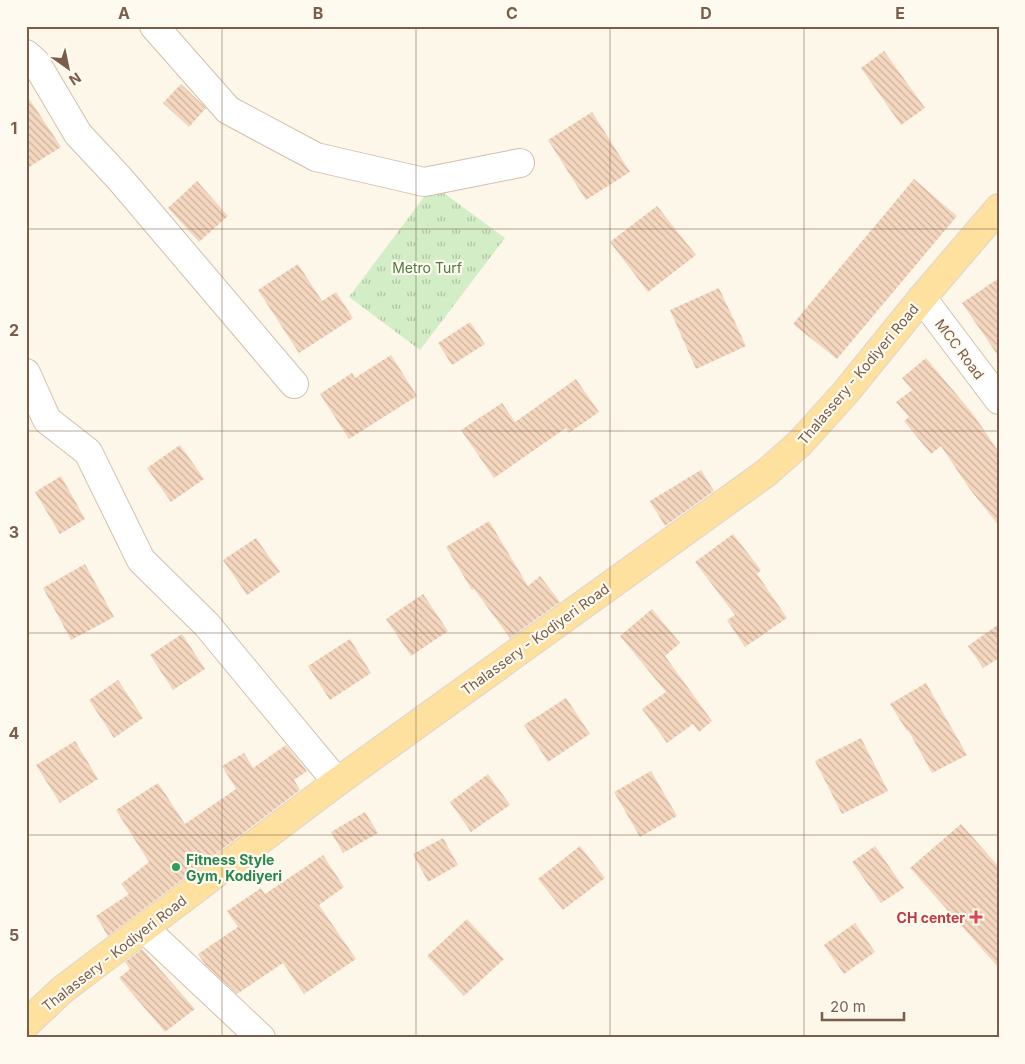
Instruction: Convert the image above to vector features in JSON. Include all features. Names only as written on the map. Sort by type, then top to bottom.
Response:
[{"type":"main road","name":"Thalassery - Kodiyeri Road","points":[[26,1024],[62,990],[338,782],[766,473],[800,443],[846,392],[922,298],[999,208]]},
{"type":"street","points":[[154,26],[228,110],[316,157],[424,182],[520,163]]},
{"type":"street","points":[[26,54],[36,63],[78,134],[120,179],[294,384]]},
{"type":"street","name":"MCC Road","points":[[922,298],[999,400]]},
{"type":"street","points":[[26,373],[47,420],[88,452],[141,560],[207,625],[338,782]]},
{"type":"street","points":[[144,928],[261,1038]]},
{"type":"green space","name":"Metro Turf","points":[[433,185],[505,238],[420,350],[349,297]]},
{"type":"building","points":[[884,51],[925,108],[901,125],[861,68]]},
{"type":"building","points":[[181,84],[206,108],[189,127],[163,103]]},
{"type":"building","points":[[26,94],[61,147],[26,169]]},
{"type":"building","points":[[592,112],[630,172],[586,200],[548,140]]},
{"type":"building","points":[[914,179],[957,216],[837,359],[793,324]]},
{"type":"building","points":[[197,181],[228,216],[199,242],[168,208]]},
{"type":"building","points":[[657,206],[696,255],[648,292],[610,242]]},
{"type":"building","points":[[298,264],[322,301],[336,292],[353,318],[299,353],[258,290]]},
{"type":"building","points":[[999,278],[999,357],[962,303]]},
{"type":"building","points":[[719,288],[746,346],[696,369],[670,310]]},
{"type":"building","points":[[470,322],[485,344],[452,365],[438,343]]},
{"type":"building","points":[[391,355],[417,396],[349,439],[320,394],[352,373],[355,378]]},
{"type":"building","points":[[926,358],[973,414],[999,452],[999,526],[969,488],[941,446],[931,454],[904,421],[909,417],[896,402],[912,390],[902,378]]},
{"type":"building","points":[[576,379],[599,412],[569,433],[566,428],[494,478],[461,430],[502,403],[515,422]]},
{"type":"building","points":[[180,445],[204,479],[171,502],[147,468]]},
{"type":"building","points":[[701,470],[714,491],[665,526],[650,501]]},
{"type":"building","points":[[61,476],[85,519],[60,534],[35,492]]},
{"type":"building","points":[[489,521],[528,586],[540,576],[560,602],[510,638],[474,589],[472,590],[446,547]]},
{"type":"building","points":[[733,534],[761,570],[757,574],[787,618],[745,647],[727,620],[735,615],[695,562]]},
{"type":"building","points":[[256,538],[280,572],[247,595],[223,560]]},
{"type":"building","points":[[85,564],[114,617],[71,640],[43,588]]},
{"type":"building","points":[[423,594],[448,631],[411,656],[386,619]]},
{"type":"building","points":[[652,609],[680,643],[665,656],[712,721],[699,732],[693,724],[667,743],[642,709],[666,692],[620,636]]},
{"type":"building","points":[[999,624],[999,658],[983,668],[968,646]]},
{"type":"building","points":[[182,634],[205,669],[173,690],[150,655]]},
{"type":"building","points":[[350,639],[371,673],[330,700],[308,666]]},
{"type":"building","points":[[118,680],[143,718],[114,738],[89,700]]},
{"type":"building","points":[[926,683],[967,755],[932,773],[908,730],[890,704]]},
{"type":"building","points":[[566,698],[590,734],[548,762],[524,725]]},
{"type":"building","points":[[861,738],[888,791],[842,814],[815,761]]},
{"type":"building","points":[[75,741],[98,779],[60,803],[36,765]]},
{"type":"building","points":[[286,745],[307,771],[294,780],[300,790],[108,936],[96,916],[129,894],[121,884],[149,862],[116,810],[158,783],[185,824],[236,789],[222,766],[244,753],[253,768]]},
{"type":"building","points":[[651,771],[677,816],[640,837],[614,792]]},
{"type":"building","points":[[488,774],[510,805],[471,832],[450,802]]},
{"type":"building","points":[[365,812],[378,833],[343,853],[331,832]]},
{"type":"building","name":"CH center","points":[[961,824],[999,867],[999,968],[910,868]]},
{"type":"building","points":[[443,838],[458,865],[428,882],[413,854]]},
{"type":"building","points":[[580,846],[605,878],[563,910],[538,879]]},
{"type":"building","points":[[875,846],[904,888],[881,903],[852,862]]},
{"type":"building","points":[[323,855],[344,887],[319,905],[356,959],[304,994],[283,963],[237,994],[205,964],[198,954],[238,927],[227,911],[261,888],[265,894]]},
{"type":"building","points":[[467,919],[504,959],[464,996],[427,956]]},
{"type":"building","points":[[855,923],[875,952],[844,974],[824,945]]},
{"type":"building","points":[[142,949],[195,1009],[165,1032],[119,978],[130,969],[125,962]]},
{"type":"place","name":"Fitness Style Gym, Kodiyeri","points":[[176,867]]},
{"type":"place","name":"CH center","points":[[976,917]]}]
